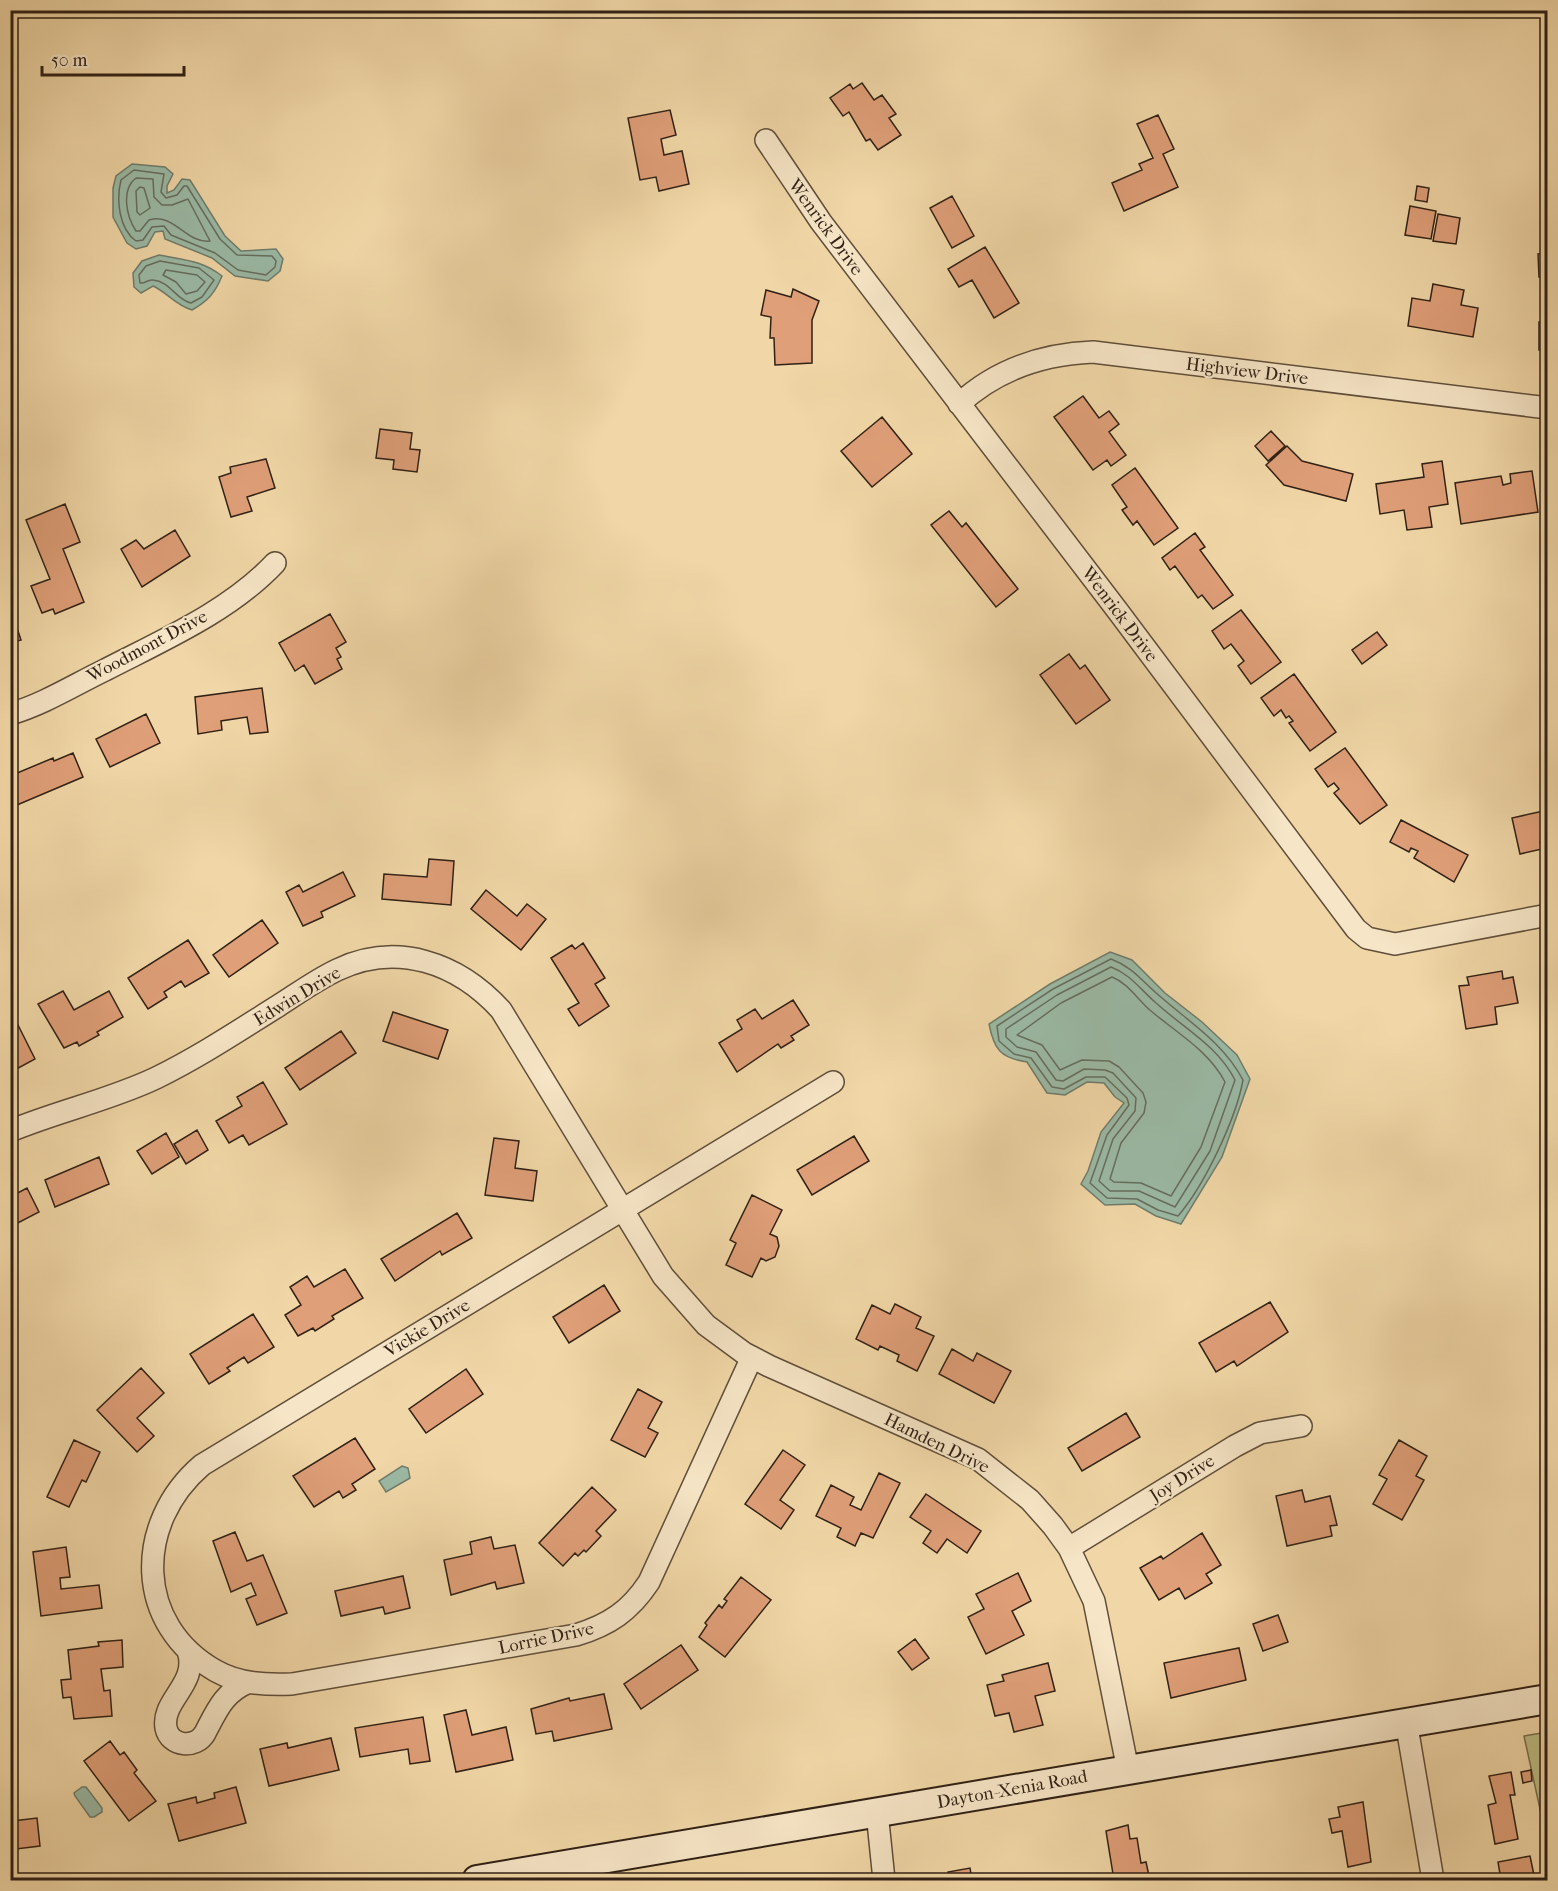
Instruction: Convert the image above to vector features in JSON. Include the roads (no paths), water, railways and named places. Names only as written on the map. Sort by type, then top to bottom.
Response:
[{"type":"main road","name":"Dayton-Xenia Road","points":[[477,1881],[1548,1698]]},
{"type":"street","name":"Wenrick Drive","points":[[766,140],[821,222],[1117,610],[1356,929],[1367,938],[1381,943],[1395,944],[1548,915]]},
{"type":"street","name":"Highview Drive","points":[[959,404],[984,384],[1013,369],[1055,355],[1093,352],[1548,408]]},
{"type":"street","name":"Woodmont Drive","points":[[10,714],[42,702],[218,608],[254,585],[275,563]]},
{"type":"street","name":"Edwin Drive","points":[[10,1131],[155,1078],[195,1058],[342,968],[378,958],[408,958],[436,964],[461,975],[484,992],[501,1010],[622,1210]]},
{"type":"street","name":"Vickie Drive","points":[[188,1651],[161,1612],[152,1565],[154,1542],[160,1519],[171,1498],[187,1478],[219,1454],[833,1082]]},
{"type":"street","name":"Hamden Drive","points":[[622,1210],[682,1302],[721,1337],[752,1357],[978,1459],[1030,1500],[1069,1548],[1094,1601],[1128,1770]]},
{"type":"street","name":"Lorrie Drive","points":[[188,1651],[217,1672],[249,1682],[292,1684],[576,1635],[604,1626],[623,1613],[649,1582],[752,1357]]},
{"type":"street","name":"Joy Drive","points":[[1069,1548],[1234,1446],[1260,1433],[1301,1426]]},
{"type":"street","points":[[188,1651],[191,1662],[190,1673],[166,1721],[168,1733],[177,1742],[189,1744],[202,1737],[224,1697],[235,1688],[249,1682]]},
{"type":"street","points":[[1406,1721],[1433,1881]]},
{"type":"street","points":[[877,1812],[885,1881]]},
{"type":"water","points":[[132,164],[165,167],[173,174],[167,186],[167,193],[174,190],[182,179],[190,180],[225,236],[241,251],[276,249],[283,259],[280,271],[268,281],[235,276],[212,258],[165,239],[163,231],[155,232],[147,246],[136,249],[127,243],[113,217],[113,188],[116,176]]},
{"type":"water","points":[[159,255],[199,264],[222,276],[210,296],[192,310],[153,286],[141,293],[134,287],[133,273],[142,261]]},
{"type":"water","points":[[1110,952],[1132,960],[1165,993],[1202,1022],[1237,1055],[1250,1079],[1222,1157],[1181,1224],[1156,1216],[1135,1204],[1105,1205],[1081,1184],[1088,1171],[1101,1132],[1124,1103],[1115,1097],[1104,1083],[1087,1082],[1065,1095],[1047,1093],[1027,1062],[1011,1058],[1000,1051],[991,1033],[989,1024],[1050,984]]},
{"type":"water","points":[[402,1466],[408,1468],[410,1478],[386,1492],[379,1481]]},
{"type":"water","points":[[86,1787],[102,1808],[102,1812],[94,1817],[90,1817],[75,1796],[74,1793]]}]
